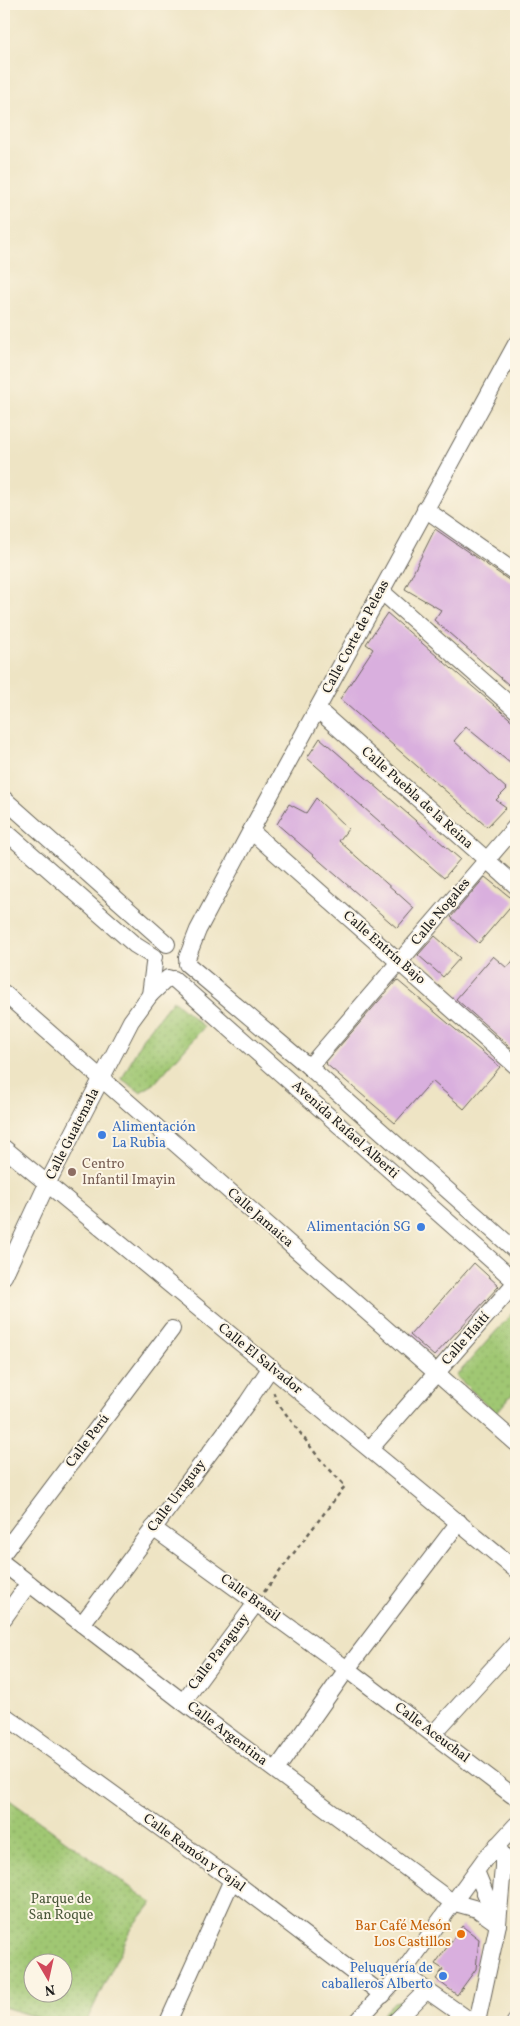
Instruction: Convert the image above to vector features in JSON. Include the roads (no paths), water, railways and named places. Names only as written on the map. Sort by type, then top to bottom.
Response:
[{"type":"street","name":"Calle Corte de Peleas","points":[[187,961],[198,930],[425,508],[516,344]]},
{"type":"street","points":[[425,508],[516,573]]},
{"type":"street","points":[[381,591],[516,710]]},
{"type":"street","name":"Calle Puebla de la Reina","points":[[317,709],[516,886]]},
{"type":"street","points":[[4,799],[171,944],[180,947],[187,961],[181,974],[171,978],[156,971],[154,961],[4,830]]},
{"type":"street","name":"Calle Nogales","points":[[309,1067],[516,826]]},
{"type":"street","name":"Calle Entrín Bajo","points":[[251,831],[400,961],[516,1066]]},
{"type":"street","points":[[154,961],[161,947],[198,930]]},
{"type":"street","name":"Calle Guatemala","points":[[150,995],[154,961]]},
{"type":"street","name":"Avenida Rafael Alberti","points":[[187,961],[516,1251]]},
{"type":"street","name":"Calle Guatemala","points":[[4,1276],[47,1184],[131,1021],[150,995],[171,978]]},
{"type":"street","name":"Avenida Rafael Alberti","points":[[171,978],[516,1282]]},
{"type":"street","name":"Calle Jamaica","points":[[4,993],[516,1443]]},
{"type":"street","name":"Calle El Salvador","points":[[4,1148],[268,1372],[370,1449],[516,1570]]},
{"type":"street","name":"Calle Haití","points":[[370,1449],[516,1282]]},
{"type":"street","name":"Calle Perú","points":[[4,1552],[172,1329]]},
{"type":"street","name":"Calle Uruguay","points":[[82,1624],[268,1372]]},
{"type":"street","points":[[276,1770],[347,1669],[459,1522]]},
{"type":"street","name":"Calle Brasil","points":[[153,1528],[347,1669]]},
{"type":"street","name":"Calle Argentina","points":[[4,1564],[183,1702],[452,1902]]},
{"type":"street","points":[[4,1618],[29,1583]]},
{"type":"street","name":"Calle Paraguay","points":[[183,1702],[256,1603]]},
{"type":"street","points":[[434,1733],[516,1643]]},
{"type":"street","name":"Calle Aceuchal","points":[[347,1669],[434,1733],[512,1795],[516,1791]]},
{"type":"street","name":"Calle Ramón y Cajal","points":[[4,1715],[232,1880],[383,1995]]},
{"type":"street","points":[[356,2022],[383,1995],[402,1972],[452,1902],[516,1825]]},
{"type":"street","points":[[476,2022],[498,1924],[502,1892],[503,1856],[498,1845]]},
{"type":"street","points":[[480,1866],[502,1892]]},
{"type":"street","points":[[480,1866],[498,1924]]},
{"type":"street","points":[[168,2022],[232,1880]]},
{"type":"street","points":[[452,1902],[477,1909],[498,1924]]},
{"type":"street","points":[[402,1972],[472,2022]]},
{"type":"street","points":[[396,2022],[427,1990]]},
{"type":"place","name":"Alimentación La Rubia","points":[[102,1135]]},
{"type":"place","name":"Centro Infantil Imayin","points":[[72,1172]]},
{"type":"place","name":"Alimentación SG","points":[[421,1227]]},
{"type":"place","name":"Bar Café Mesón Los Castillos","points":[[461,1934]]},
{"type":"place","name":"Peluquería de caballeros Alberto","points":[[443,1976]]},
{"type":"park label","name":"Parque de San Roque","points":[[61,1908]]}]
